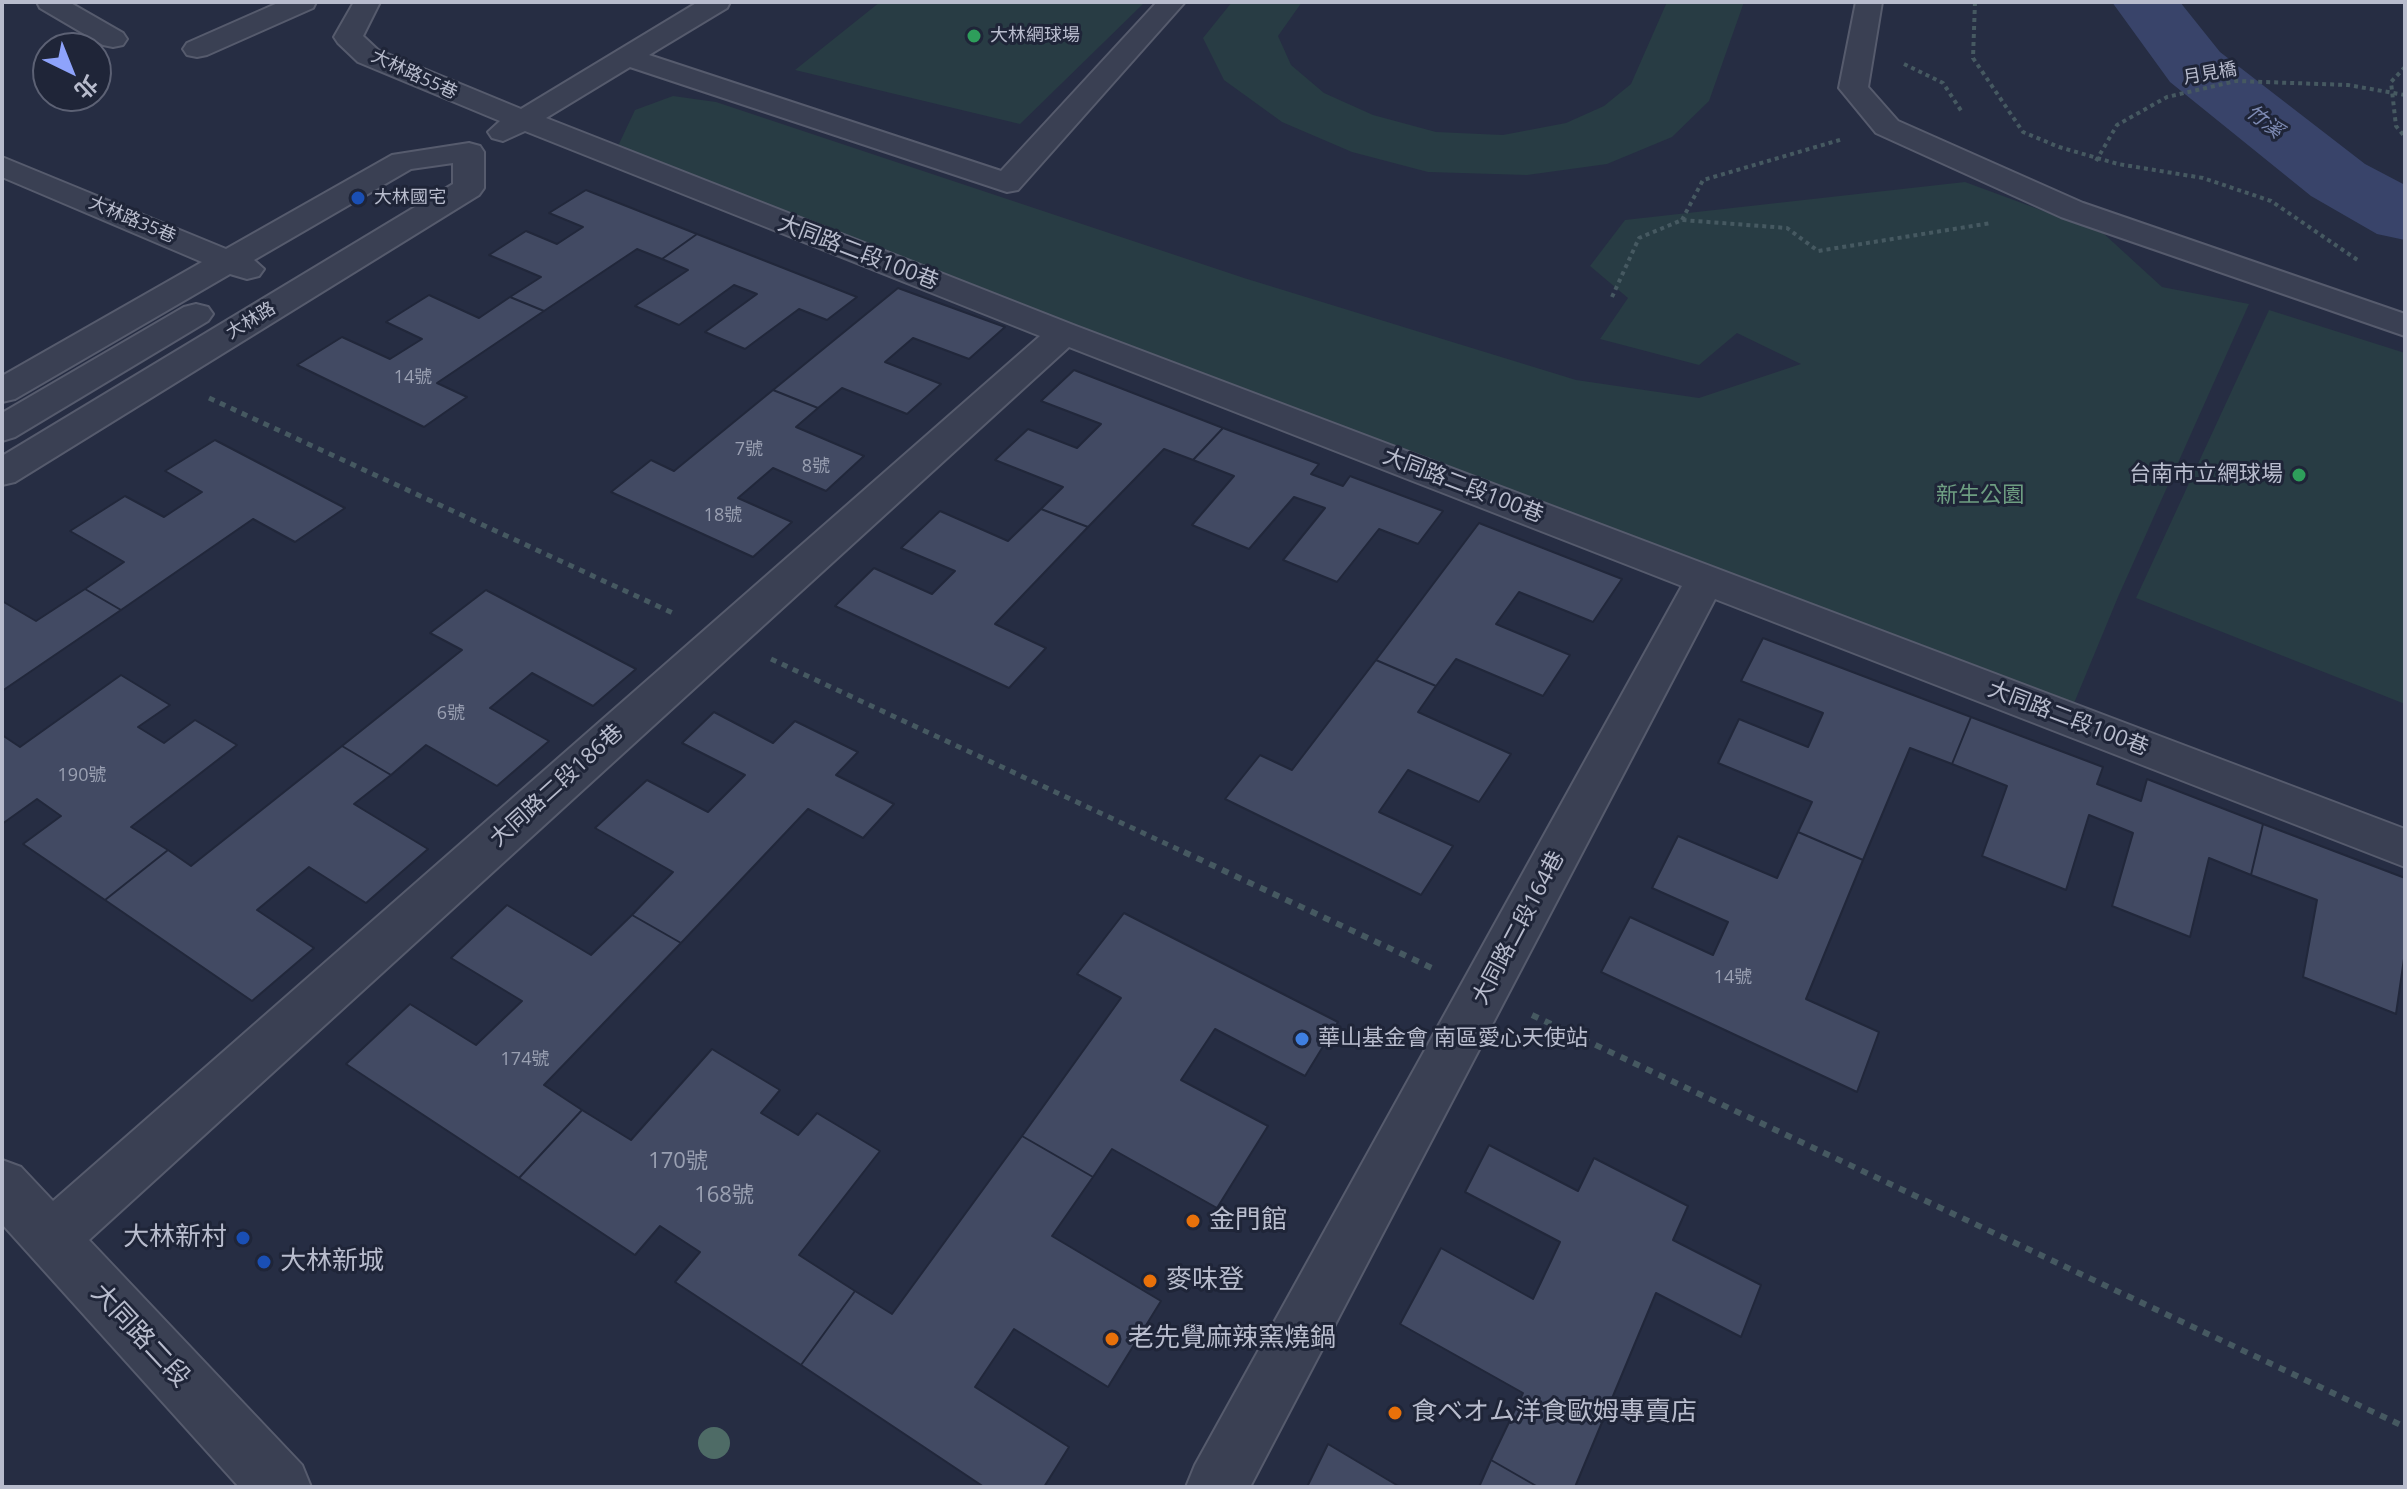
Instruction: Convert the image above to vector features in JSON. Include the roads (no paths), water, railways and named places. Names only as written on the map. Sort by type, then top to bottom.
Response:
[{"type":"street","points":[[197,49],[303,2]]},
{"type":"street","name":"大林路55巷","points":[[367,2],[348,37],[368,56],[522,122]]},
{"type":"street","name":"大林路","points":[[2,429],[630,58],[717,2]]},
{"type":"street","points":[[630,58],[1007,183],[1172,2]]},
{"type":"street","points":[[1869,2],[1853,88],[1887,127],[2072,210],[2405,326]]},
{"type":"street","points":[[68,5],[113,39]]},
{"type":"street","name":"大同路二段100巷","points":[[522,122],[2405,848]]},
{"type":"street","name":"大林路","points":[[2,391],[403,161],[469,152]]},
{"type":"street","name":"大林路","points":[[2,473],[468,188],[469,152]]},
{"type":"street","name":"大林路35巷","points":[[2,166],[261,275]]},
{"type":"street","name":"大同路二段186巷","points":[[50,1239],[1064,333]]},
{"type":"street","name":"大同路二段164巷","points":[[1217,1487],[1705,580]]},
{"type":"street","name":"大同路二段","points":[[2,1185],[280,1487]]},
{"type":"waterway","name":"竹溪","points":[[2145,2],[2195,67],[2338,180],[2405,217]]},
{"type":"place","name":"大林網球場","points":[[974,36]]},
{"type":"place","name":"大林國宅","points":[[358,198]]},
{"type":"place","name":"台南市立網球場","points":[[2299,475]]},
{"type":"place","name":"華山基金會 南區愛心天使站","points":[[1302,1039]]},
{"type":"place","name":"金門館","points":[[1193,1221]]},
{"type":"place","name":"大林新村","points":[[243,1238]]},
{"type":"place","name":"大林新城","points":[[264,1262]]},
{"type":"place","name":"麥味登","points":[[1150,1281]]},
{"type":"place","name":"老先覺麻辣窯燒鍋","points":[[1112,1339]]},
{"type":"place","name":"食ベオム洋食歐姆專賣店","points":[[1395,1413]]},
{"type":"park label","name":"新生公園","points":[[1980,496]]}]
